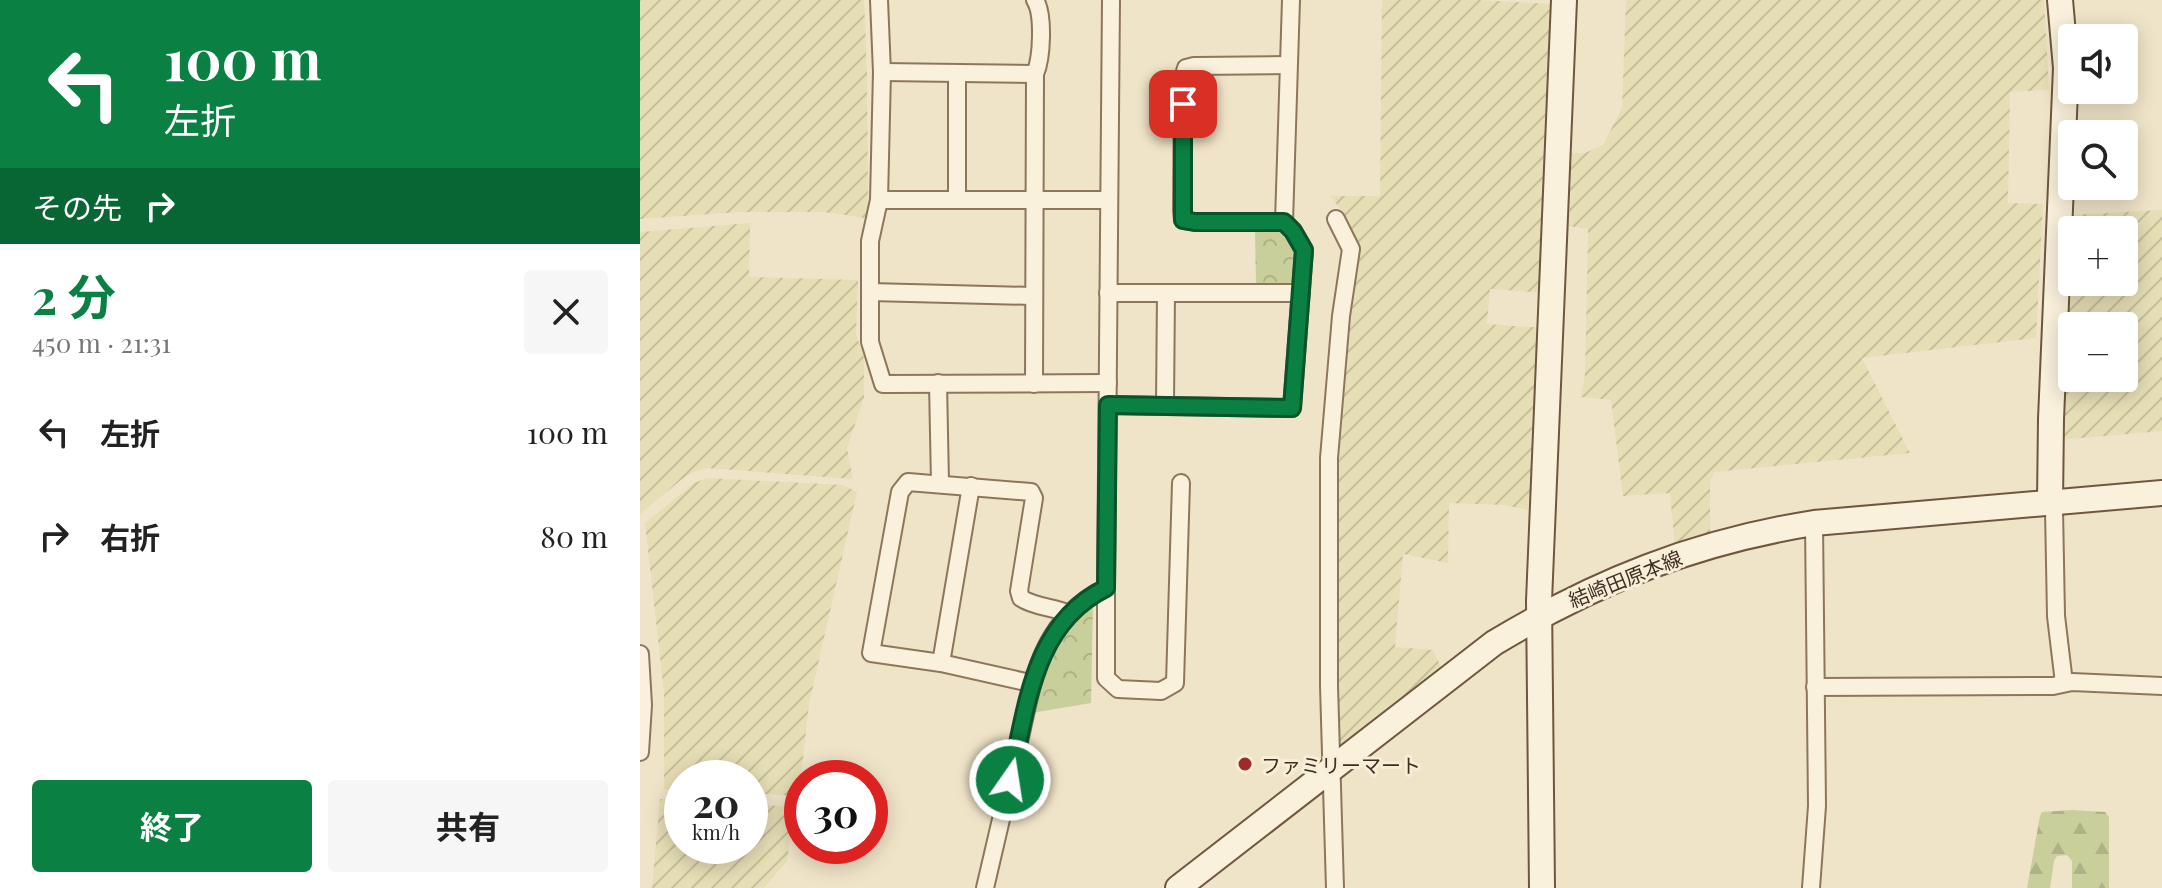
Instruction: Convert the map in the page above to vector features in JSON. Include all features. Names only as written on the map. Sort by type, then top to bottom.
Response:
[{"type":"street","points":[[879,0],[882,72],[879,200],[870,241],[870,342],[883,384],[1108,383]]},
{"type":"street","points":[[1034,384],[1035,74],[1040,63],[1040,11],[1035,0]]},
{"type":"street","points":[[1111,0],[1106,678],[1118,689],[1161,691],[1175,683],[1181,483]]},
{"type":"street","points":[[1284,222],[1291,0]]},
{"type":"street","points":[[1542,888],[1540,615],[1564,0]]},
{"type":"street","points":[[2060,0],[2066,68],[2050,502],[2054,509],[2056,616],[2064,683]]},
{"type":"street","points":[[1108,405],[1292,408],[1304,250],[1293,231],[1284,222],[1183,220],[1183,78],[1186,68],[1288,65]]},
{"type":"street","points":[[882,72],[1035,74]]},
{"type":"street","points":[[957,75],[957,199]]},
{"type":"street","points":[[879,200],[1108,200]]},
{"type":"street","points":[[1335,888],[1329,458],[1341,316],[1351,249],[1336,219]]},
{"type":"street","points":[[870,292],[1032,296]]},
{"type":"street","points":[[1108,293],[1301,293]]},
{"type":"street","points":[[1165,405],[1166,293]]},
{"type":"street","points":[[938,383],[940,483]]},
{"type":"street","points":[[1030,683],[941,663],[871,653],[900,492],[908,482],[1031,492],[1034,498],[1019,591],[1021,598],[1069,614]]},
{"type":"street","points":[[941,663],[971,486]]},
{"type":"street","name":"結崎田原本線","points":[[1178,888],[1494,643],[1540,615],[1614,579],[1715,542],[1814,523],[2162,493]]},
{"type":"street","points":[[1811,888],[1817,806],[1814,523]]},
{"type":"street","points":[[985,888],[1030,683],[1047,645],[1069,614],[1091,595],[1106,588]]},
{"type":"street","points":[[640,654],[643,705],[640,752]]},
{"type":"street","points":[[1815,687],[2053,686],[2064,683],[2162,686]]},
{"type":"shaded area","points":[[640,0],[864,0],[868,211],[865,218],[824,212],[740,212],[640,219]]},
{"type":"shaded area","points":[[1382,0],[1554,4],[1547,293],[1490,289],[1487,324],[1544,328],[1533,494],[1529,495],[1528,510],[1503,505],[1449,503],[1448,563],[1403,554],[1395,647],[1433,650],[1442,669],[1339,749],[1339,464],[1349,306],[1359,249],[1345,215],[1330,196],[1380,196]]},
{"type":"shaded area","points":[[1626,0],[2044,0],[2049,90],[2010,92],[2008,203],[2043,204],[2036,338],[1862,358],[1910,453],[1714,472],[1710,482],[1710,535],[1675,546],[1670,493],[1623,496],[1611,400],[1581,397],[1585,374],[1588,229],[1569,226],[1571,153],[1585,153],[1603,145],[1622,108]]},
{"type":"shaded area","points":[[2162,210],[2162,431],[2059,440],[2061,392],[2138,392],[2138,312],[2065,312],[2066,296],[2138,296],[2138,216],[2070,216]]},
{"type":"shaded area","points":[[750,223],[749,277],[858,280],[856,334],[864,358],[864,398],[847,448],[853,479],[707,468],[681,480],[640,514],[640,232]]},
{"type":"shaded area","points":[[707,478],[843,485],[857,492],[809,704],[803,760],[784,760],[784,795],[768,794],[768,760],[664,760],[664,693],[645,523],[694,483]]},
{"type":"shaded area","points":[[660,799],[664,799],[664,864],[768,864],[768,805],[784,806],[784,864],[764,888],[652,888]]},
{"type":"green space","points":[[1255,229],[1282,230],[1292,238],[1297,249],[1299,271],[1289,286],[1256,287]]},
{"type":"green space","points":[[1093,605],[1091,703],[1032,713],[1046,667],[1060,637],[1069,623]]},
{"type":"green space","points":[[2042,812],[2105,812],[2109,817],[2109,888],[2072,888],[2072,861],[2067,855],[2057,856],[2054,861],[2050,888],[2027,888]]},
{"type":"place","name":"ファミリーマート","points":[[1245,764]]},
{"type":"route","points":[[1010,780],[1030,683],[1047,645],[1069,614],[1091,595],[1106,588],[1108,405],[1292,408],[1304,250],[1284,222],[1183,220],[1183,104]]}]
